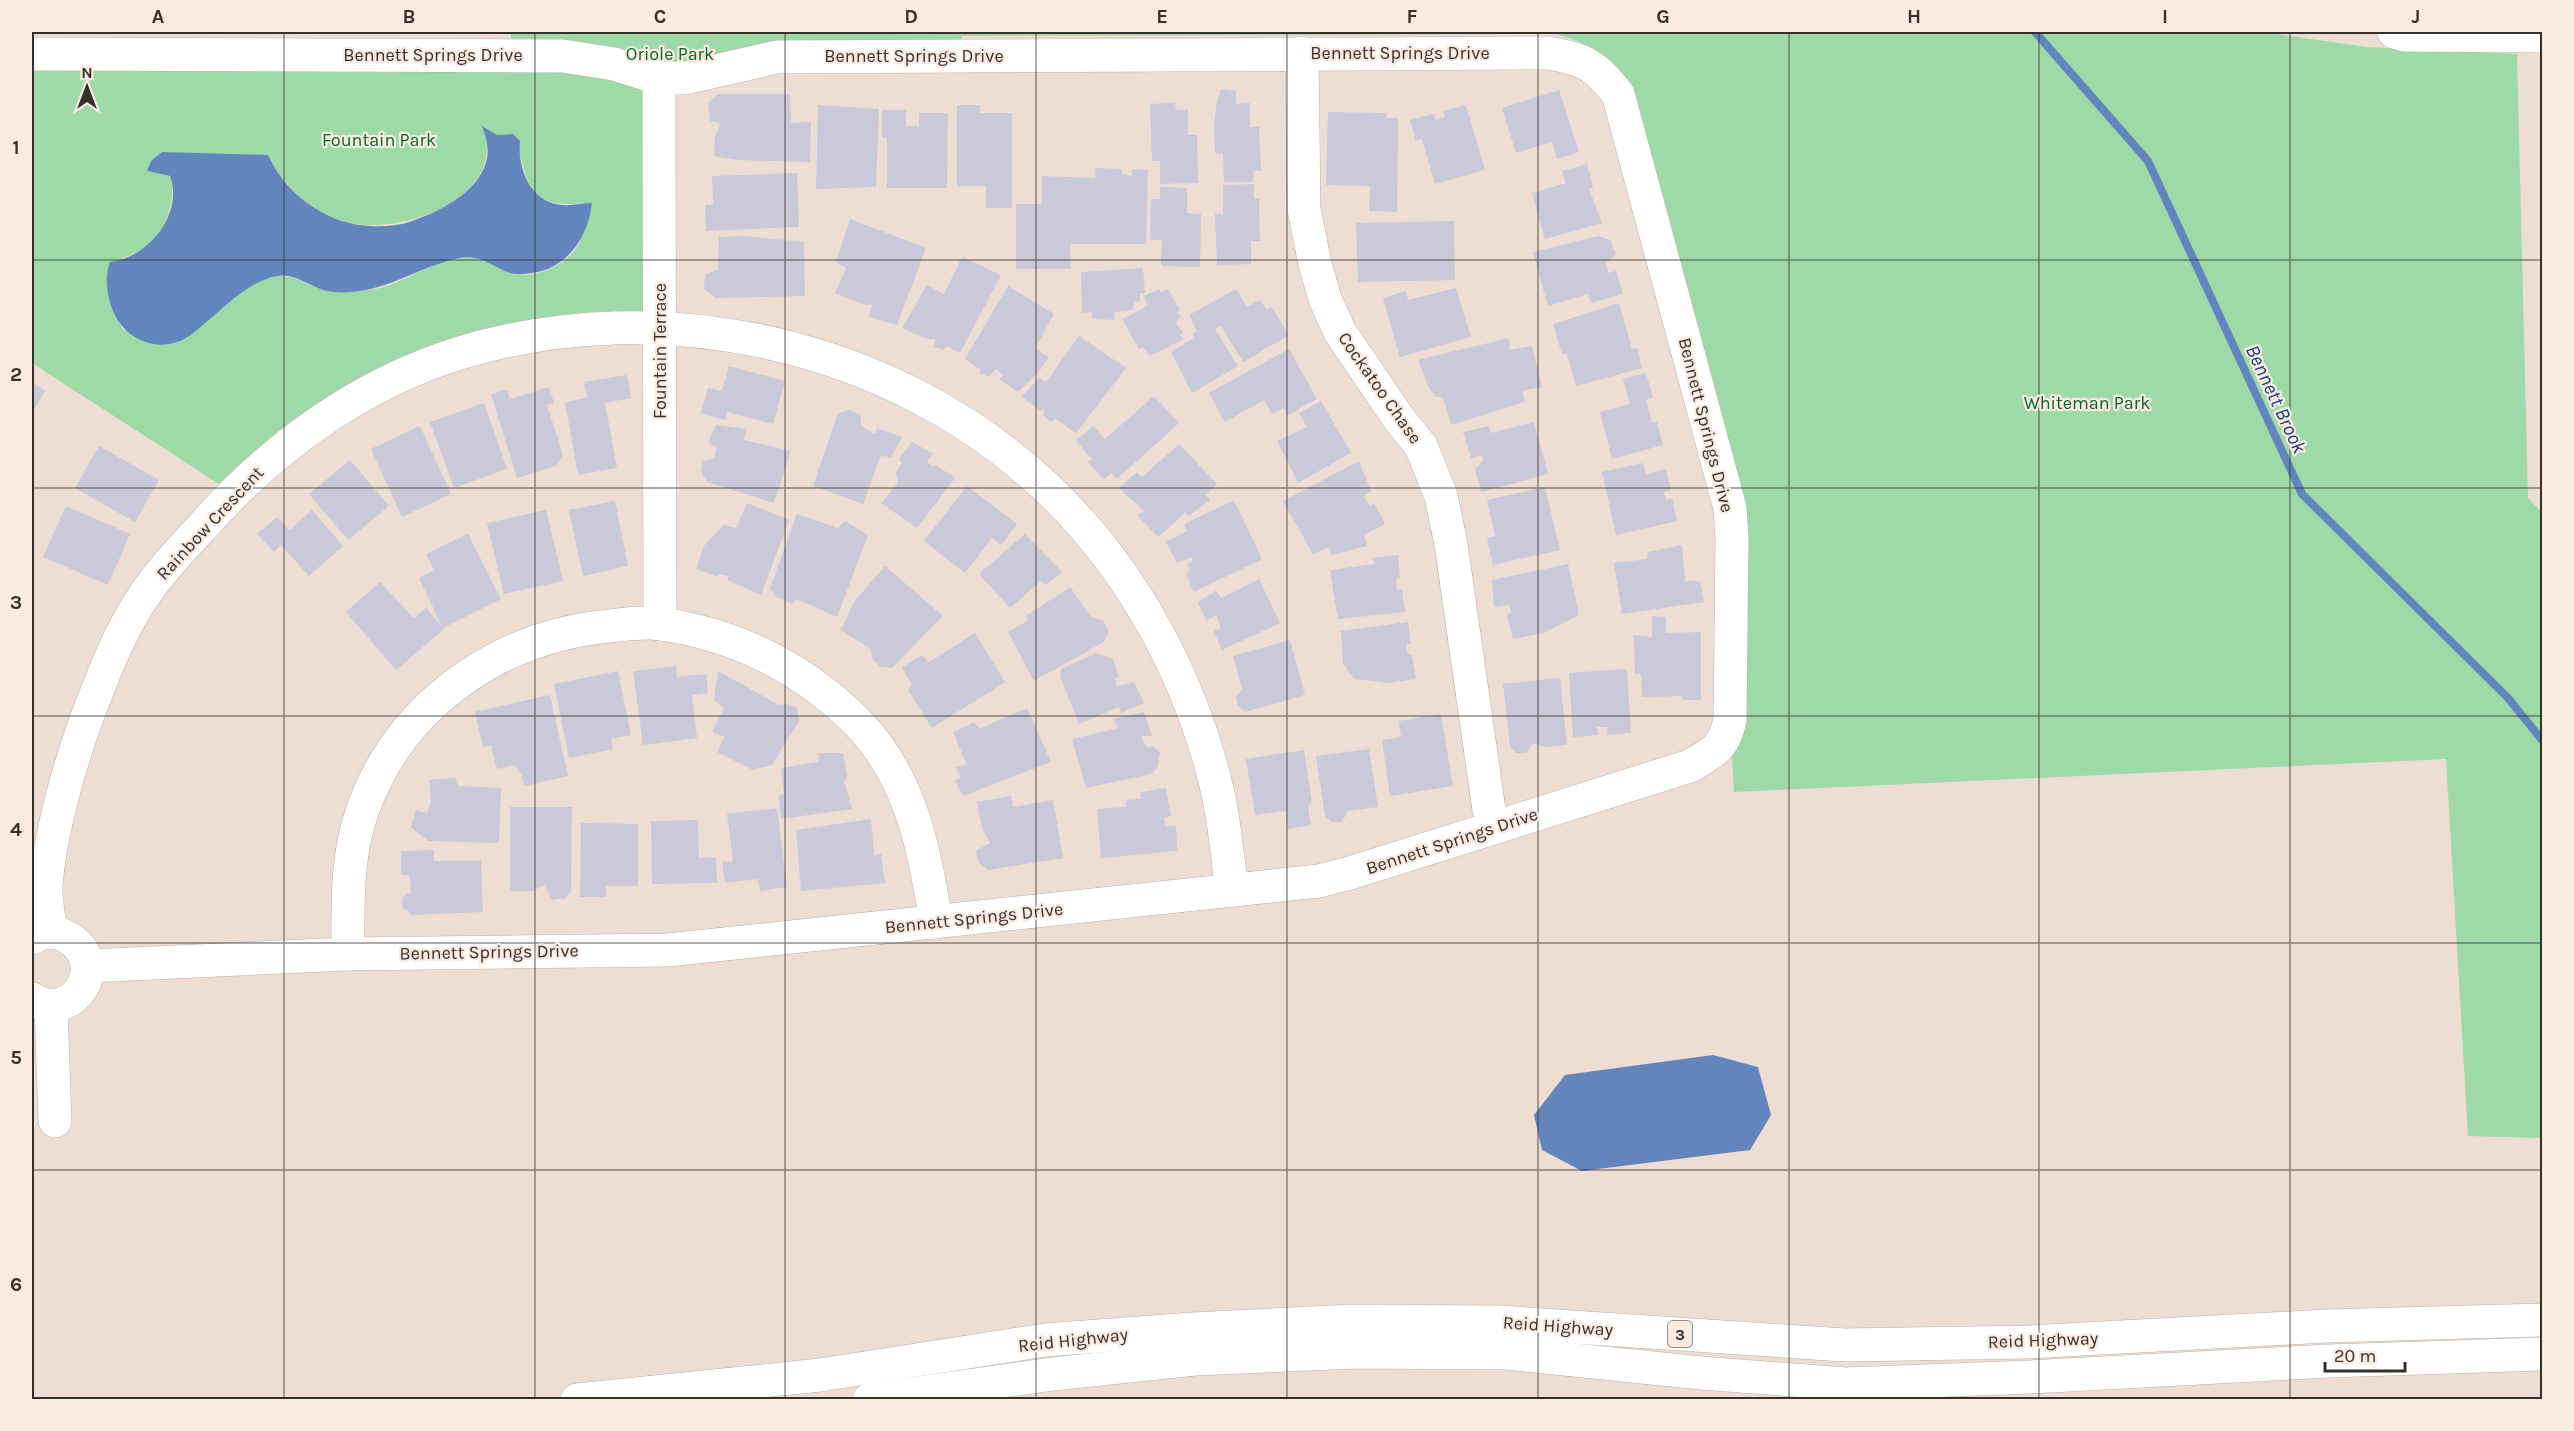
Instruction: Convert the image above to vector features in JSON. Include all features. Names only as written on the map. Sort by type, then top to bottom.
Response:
[{"type":"main road","points":[[2394,32],[2404,35],[2542,36]]},
{"type":"main road","name":"Bennett Springs Drive","points":[[32,54],[511,43],[564,56],[614,64],[660,78],[685,78],[777,57],[1548,53],[1578,58],[1598,70],[1618,94],[1730,508],[1732,538],[1730,719],[1727,736],[1713,753],[1689,766],[1329,878],[668,950],[348,954],[88,966]]},
{"type":"main road","name":"Cockatoo Chase","points":[[1302,53],[1304,209],[1315,264],[1324,299],[1340,332],[1399,419],[1421,446],[1442,496],[1451,544],[1488,810],[1497,827]]},
{"type":"main road","name":"Fountain Terrace","points":[[660,78],[660,624]]},
{"type":"main road","name":"Rainbow Crescent","points":[[41,935],[46,889],[60,812],[79,739],[110,658],[152,584],[233,493],[275,454],[337,411],[377,388],[457,354],[547,332],[603,328],[660,329],[747,338],[839,361],[899,388],[957,421],[1006,455],[1046,487],[1089,533],[1121,576],[1172,657],[1190,698],[1218,793],[1232,890]]},
{"type":"main road","points":[[348,954],[350,860],[361,814],[381,770],[406,732],[437,699],[475,670],[522,647],[566,631],[617,625],[660,624],[732,641],[772,658],[807,678],[859,724],[880,751],[900,784],[918,825],[928,868],[936,922]]},
{"type":"main road","points":[[41,935],[63,934],[75,941],[84,952],[88,966],[82,989],[74,998],[41,1002],[55,1121]]},
{"type":"main road","name":"Reid Highway","points":[[577,1400],[820,1375],[1045,1340],[1193,1329],[1351,1321],[1499,1322],[1844,1345],[2029,1342],[2326,1326],[2542,1320]]},
{"type":"main road","name":"Reid Highway","points":[[869,1400],[1053,1374],[1195,1359],[1355,1352],[1506,1353],[1701,1373],[1845,1384],[2329,1361],[2542,1354]]},
{"type":"green space","name":"Whiteman Park","points":[[511,32],[2262,32],[2367,47],[2517,54],[2528,498],[2542,513],[2542,1138],[2468,1136],[2446,759],[1734,792],[1730,719],[1732,538],[1617,68],[1589,47],[1556,34],[962,36],[962,56],[660,78],[660,329],[457,354],[233,493],[32,363],[32,54],[511,54]],"holes":[[[483,127],[497,135],[513,135],[527,177],[539,196],[564,204],[584,203],[591,209],[577,247],[556,266],[537,273],[517,274],[481,259],[469,257],[434,265],[390,285],[350,292],[327,291],[296,279],[271,277],[241,293],[191,335],[123,330],[112,304],[107,276],[119,261],[148,246],[154,240],[165,223],[171,204],[170,176],[147,171],[272,163],[299,196],[316,209],[336,219],[359,224],[386,224],[413,219],[440,209],[463,194],[479,176],[487,153]]]},
{"type":"water","points":[[482,126],[497,135],[513,134],[520,141],[524,173],[528,183],[542,198],[563,205],[592,203],[590,216],[581,239],[566,258],[556,265],[532,273],[515,274],[480,259],[459,258],[383,286],[351,292],[326,291],[298,279],[284,275],[277,276],[254,285],[232,300],[192,334],[181,341],[169,344],[158,345],[136,338],[119,322],[113,311],[107,287],[110,262],[124,259],[149,243],[160,232],[172,205],[173,190],[170,176],[147,171],[151,161],[162,152],[268,155],[287,185],[314,208],[336,219],[353,224],[392,226],[420,218],[444,207],[475,183],[482,173],[488,153]]},
{"type":"water","points":[[1713,1055],[1758,1067],[1771,1115],[1750,1150],[1582,1171],[1542,1150],[1534,1115],[1565,1075]]},
{"type":"building","points":[[1221,89],[1236,91],[1236,104],[1250,103],[1250,127],[1259,127],[1261,171],[1254,171],[1253,182],[1224,182],[1223,154],[1215,153],[1214,123]]},
{"type":"building","points":[[1559,90],[1579,152],[1557,159],[1552,142],[1516,153],[1502,108]]},
{"type":"building","points":[[718,94],[790,94],[791,123],[811,122],[810,162],[738,160],[714,156],[715,136],[721,123],[710,121],[708,103]]},
{"type":"building","points":[[1175,103],[1176,110],[1188,109],[1188,135],[1197,135],[1198,183],[1160,184],[1160,161],[1152,161],[1150,104]]},
{"type":"building","points":[[818,105],[879,109],[876,187],[816,189]]},
{"type":"building","points":[[957,105],[980,105],[980,113],[1012,113],[1012,208],[986,208],[986,186],[957,186]]},
{"type":"building","points":[[1466,105],[1485,170],[1435,184],[1422,139],[1416,141],[1410,120],[1433,114],[1436,120],[1445,117],[1443,111]]},
{"type":"building","points":[[882,110],[906,110],[906,126],[919,126],[919,113],[948,113],[947,188],[887,188],[887,138],[882,138]]},
{"type":"building","points":[[1328,112],[1386,113],[1387,118],[1398,118],[1397,212],[1369,211],[1370,186],[1326,185]]},
{"type":"building","points":[[1587,164],[1593,187],[1589,189],[1602,223],[1545,239],[1532,193],[1566,183],[1562,171]]},
{"type":"building","points":[[1096,168],[1121,169],[1122,174],[1132,176],[1132,169],[1148,170],[1146,244],[1070,244],[1071,269],[1016,269],[1016,204],[1042,204],[1042,176],[1095,178]]},
{"type":"building","points":[[797,173],[799,227],[706,231],[705,205],[713,205],[712,176]]},
{"type":"building","points":[[1254,184],[1254,199],[1259,199],[1260,241],[1251,241],[1251,264],[1217,265],[1215,214],[1223,214],[1223,185]]},
{"type":"building","points":[[1160,187],[1187,188],[1187,213],[1201,214],[1200,267],[1161,266],[1162,240],[1150,240],[1151,199],[1160,199]]},
{"type":"building","points":[[850,219],[926,248],[897,325],[869,317],[872,305],[862,304],[835,293],[846,268],[836,262]]},
{"type":"building","points":[[1454,221],[1455,280],[1358,282],[1356,223]]},
{"type":"building","points":[[745,236],[804,242],[805,296],[716,298],[704,289],[705,275],[718,269],[719,237]]},
{"type":"building","points":[[1598,236],[1610,240],[1616,254],[1606,263],[1608,273],[1616,271],[1623,294],[1591,303],[1588,294],[1548,306],[1533,252]]},
{"type":"building","points":[[962,257],[1001,275],[960,353],[947,346],[944,350],[933,347],[936,340],[924,338],[902,328],[927,285],[944,294]]},
{"type":"building","points":[[1143,268],[1145,293],[1140,293],[1140,300],[1135,302],[1133,310],[1114,312],[1115,320],[1092,319],[1092,312],[1082,313],[1081,272]]},
{"type":"building","points":[[1008,286],[1054,314],[1035,349],[1049,357],[1038,373],[1018,392],[999,379],[1003,375],[996,369],[989,377],[979,373],[981,370],[965,359]]},
{"type":"building","points":[[1456,288],[1471,337],[1400,357],[1383,298],[1406,291],[1408,300]]},
{"type":"building","points":[[1159,289],[1161,293],[1168,289],[1180,310],[1177,312],[1181,317],[1176,322],[1183,333],[1180,335],[1184,339],[1150,356],[1143,347],[1139,349],[1122,319],[1148,306],[1144,296]]},
{"type":"building","points":[[1236,289],[1247,307],[1260,300],[1266,309],[1271,307],[1289,335],[1243,362],[1221,326],[1215,329],[1238,366],[1192,393],[1171,352],[1194,338],[1192,334],[1197,331],[1189,315]]},
{"type":"building","points":[[1619,303],[1632,349],[1637,348],[1642,368],[1576,386],[1567,354],[1562,354],[1553,324]]},
{"type":"building","points":[[1079,336],[1126,368],[1076,433],[1056,419],[1051,422],[1043,415],[1045,408],[1041,411],[1022,397],[1039,378],[1046,382]]},
{"type":"building","points":[[1509,338],[1510,350],[1532,346],[1542,387],[1522,391],[1525,402],[1451,425],[1443,397],[1436,397],[1429,388],[1418,360]]},
{"type":"building","points":[[1289,349],[1317,399],[1288,415],[1284,408],[1272,414],[1264,400],[1225,422],[1209,393]]},
{"type":"building","points":[[729,366],[785,381],[773,424],[727,412],[725,420],[701,414],[708,388],[722,391]]},
{"type":"building","points":[[1646,373],[1653,398],[1646,400],[1652,423],[1657,422],[1663,445],[1612,459],[1600,412],[1630,404],[1623,379]]},
{"type":"building","points":[[627,375],[631,398],[605,403],[617,468],[578,475],[565,402],[587,398],[584,382]]},
{"type":"building","points":[[32,382],[45,391],[32,413]]},
{"type":"building","points":[[549,387],[554,403],[547,405],[563,455],[556,466],[517,478],[491,394],[507,390],[510,399]]},
{"type":"building","points":[[1154,396],[1179,423],[1117,479],[1111,473],[1104,480],[1088,462],[1092,459],[1076,441],[1093,426],[1105,439]]},
{"type":"building","points":[[1321,401],[1351,453],[1298,483],[1277,441],[1307,427],[1299,413]]},
{"type":"building","points":[[484,403],[507,469],[454,488],[430,422]]},
{"type":"building","points":[[849,410],[861,415],[861,426],[875,434],[877,428],[902,437],[891,458],[881,455],[863,504],[813,486],[838,413]]},
{"type":"building","points":[[1534,422],[1548,474],[1481,492],[1475,469],[1483,461],[1482,455],[1471,458],[1463,432],[1489,426],[1491,433]]},
{"type":"building","points":[[716,425],[747,429],[744,440],[791,451],[774,503],[707,482],[701,471],[703,461],[714,459],[717,447],[708,442]]},
{"type":"building","points":[[420,426],[451,494],[402,517],[371,449]]},
{"type":"building","points":[[912,442],[933,454],[927,462],[932,466],[936,465],[955,478],[917,528],[881,503],[898,483],[896,473],[902,463],[899,459]]},
{"type":"building","points":[[1179,444],[1217,484],[1206,495],[1210,500],[1189,516],[1185,513],[1158,537],[1137,515],[1144,511],[1119,488],[1137,472],[1142,477]]},
{"type":"building","points":[[99,446],[159,480],[135,522],[75,488]]},
{"type":"building","points":[[350,460],[389,506],[348,540],[309,494]]},
{"type":"building","points":[[1359,461],[1371,491],[1364,496],[1370,506],[1374,503],[1385,524],[1364,535],[1367,546],[1332,555],[1329,547],[1313,554],[1283,501]]},
{"type":"building","points":[[1643,463],[1646,474],[1666,469],[1671,490],[1664,492],[1666,500],[1672,498],[1677,521],[1616,535],[1602,472]]},
{"type":"building","points":[[967,486],[1017,524],[1001,545],[992,538],[965,573],[924,541]]},
{"type":"building","points":[[1545,487],[1560,550],[1493,565],[1487,538],[1495,536],[1487,500]]},
{"type":"building","points":[[1234,500],[1262,559],[1194,592],[1186,575],[1190,570],[1187,565],[1192,562],[1192,557],[1177,563],[1166,542],[1187,531],[1184,524]]},
{"type":"building","points":[[615,501],[628,566],[583,576],[569,510]]},
{"type":"building","points":[[747,503],[789,520],[761,595],[727,580],[729,576],[720,574],[718,577],[696,569],[704,546],[723,525],[736,528]]},
{"type":"building","points":[[66,506],[130,534],[108,585],[43,557]]},
{"type":"building","points":[[312,510],[343,546],[309,576],[281,545],[274,552],[257,534],[277,517],[290,530]]},
{"type":"building","points":[[546,510],[563,581],[504,594],[487,523]]},
{"type":"building","points":[[797,514],[838,528],[845,521],[868,535],[837,617],[797,599],[793,604],[775,596],[770,588]]},
{"type":"building","points":[[468,534],[501,599],[443,628],[419,578],[434,570],[426,554]]},
{"type":"building","points":[[1025,534],[1062,572],[1046,585],[1041,581],[1010,608],[979,574]]},
{"type":"building","points":[[1682,545],[1685,581],[1700,581],[1704,602],[1622,614],[1614,563],[1647,559],[1648,552]]},
{"type":"building","points":[[1398,555],[1400,577],[1396,579],[1397,589],[1402,589],[1405,612],[1338,619],[1330,570],[1375,564],[1372,558]]},
{"type":"building","points":[[1568,564],[1579,615],[1543,633],[1513,639],[1507,616],[1511,612],[1509,605],[1494,607],[1492,580]]},
{"type":"building","points":[[885,566],[943,616],[892,668],[881,667],[872,659],[871,649],[841,630],[854,602]]},
{"type":"building","points":[[1259,579],[1280,623],[1222,650],[1214,631],[1221,628],[1216,615],[1206,621],[1198,602],[1216,591],[1221,598]]},
{"type":"building","points":[[380,582],[414,618],[426,608],[444,629],[396,670],[346,612]]},
{"type":"building","points":[[1070,587],[1091,617],[1103,620],[1109,631],[1104,642],[1034,681],[1008,632],[1028,621],[1026,616]]},
{"type":"building","points":[[1652,616],[1666,617],[1666,633],[1701,632],[1701,700],[1683,700],[1682,696],[1642,697],[1641,674],[1635,674],[1634,635],[1652,637]]},
{"type":"building","points":[[1408,622],[1411,644],[1406,644],[1408,654],[1412,656],[1416,679],[1388,683],[1355,679],[1343,664],[1341,631]]},
{"type":"building","points":[[975,633],[1005,682],[932,728],[908,690],[912,685],[902,667],[922,655],[929,662]]},
{"type":"building","points":[[1290,640],[1305,695],[1245,712],[1238,705],[1236,697],[1242,689],[1233,656]]},
{"type":"building","points":[[1096,653],[1113,659],[1119,677],[1115,679],[1117,686],[1134,682],[1144,703],[1121,713],[1119,707],[1079,724],[1060,676],[1061,669]]},
{"type":"building","points":[[676,666],[677,677],[706,674],[708,693],[692,695],[697,738],[643,745],[633,671]]},
{"type":"building","points":[[1627,669],[1631,733],[1607,735],[1608,727],[1597,727],[1598,735],[1573,737],[1569,673]]},
{"type":"building","points":[[618,671],[631,735],[611,739],[613,749],[569,758],[554,684]]},
{"type":"building","points":[[718,671],[779,705],[788,704],[797,708],[799,721],[772,765],[753,770],[717,752],[725,737],[712,732],[724,709],[714,699]]},
{"type":"building","points":[[1560,678],[1567,745],[1544,747],[1533,743],[1526,753],[1516,753],[1510,747],[1503,684]]},
{"type":"building","points":[[550,695],[568,776],[524,786],[522,776],[515,765],[497,769],[491,745],[483,747],[475,712]]},
{"type":"building","points":[[1027,708],[1051,762],[963,796],[955,781],[961,778],[956,767],[967,765],[953,732],[974,722],[979,729]]},
{"type":"building","points":[[1144,712],[1152,736],[1141,736],[1146,747],[1152,746],[1160,752],[1157,768],[1151,774],[1086,788],[1072,739],[1118,728],[1113,719]]},
{"type":"building","points":[[1441,714],[1453,786],[1390,796],[1382,740],[1401,737],[1399,721]]},
{"type":"building","points":[[1369,749],[1378,807],[1348,811],[1342,822],[1331,822],[1325,816],[1316,756]]},
{"type":"building","points":[[1304,750],[1312,803],[1308,806],[1311,825],[1288,829],[1285,811],[1255,815],[1246,759]]},
{"type":"building","points":[[819,753],[843,753],[847,775],[844,781],[852,809],[781,819],[779,796],[784,794],[781,768],[818,762]]},
{"type":"building","points":[[455,778],[458,786],[501,788],[499,843],[428,841],[411,827],[416,810],[427,813],[431,801],[429,780]]},
{"type":"building","points":[[1166,788],[1171,816],[1164,817],[1165,826],[1176,826],[1177,851],[1101,858],[1097,809],[1125,807],[1127,800],[1141,799],[1140,792]]},
{"type":"building","points":[[1011,796],[1013,807],[1053,800],[1063,858],[988,870],[979,863],[976,851],[990,843],[982,828],[977,802]]},
{"type":"building","points":[[510,807],[572,807],[571,891],[566,898],[552,900],[544,885],[533,891],[510,891]]},
{"type":"building","points":[[777,808],[787,887],[760,891],[758,879],[725,883],[722,862],[733,861],[727,814]]},
{"type":"building","points":[[871,819],[874,855],[881,854],[885,883],[801,891],[796,830]]},
{"type":"building","points":[[698,820],[699,858],[716,857],[717,883],[652,884],[651,821]]},
{"type":"building","points":[[581,823],[638,824],[638,886],[606,886],[606,897],[580,897]]},
{"type":"building","points":[[434,850],[434,861],[481,861],[483,912],[412,915],[402,907],[403,897],[411,892],[410,876],[401,874],[401,851]]},
{"type":"waterway","name":"Bennett Brook","points":[[2035,32],[2148,161],[2302,494],[2508,698],[2542,740]]},
{"type":"park label","name":"Oriole Park","points":[[670,54]]},
{"type":"park label","name":"Fountain Park","points":[[379,140]]}]
